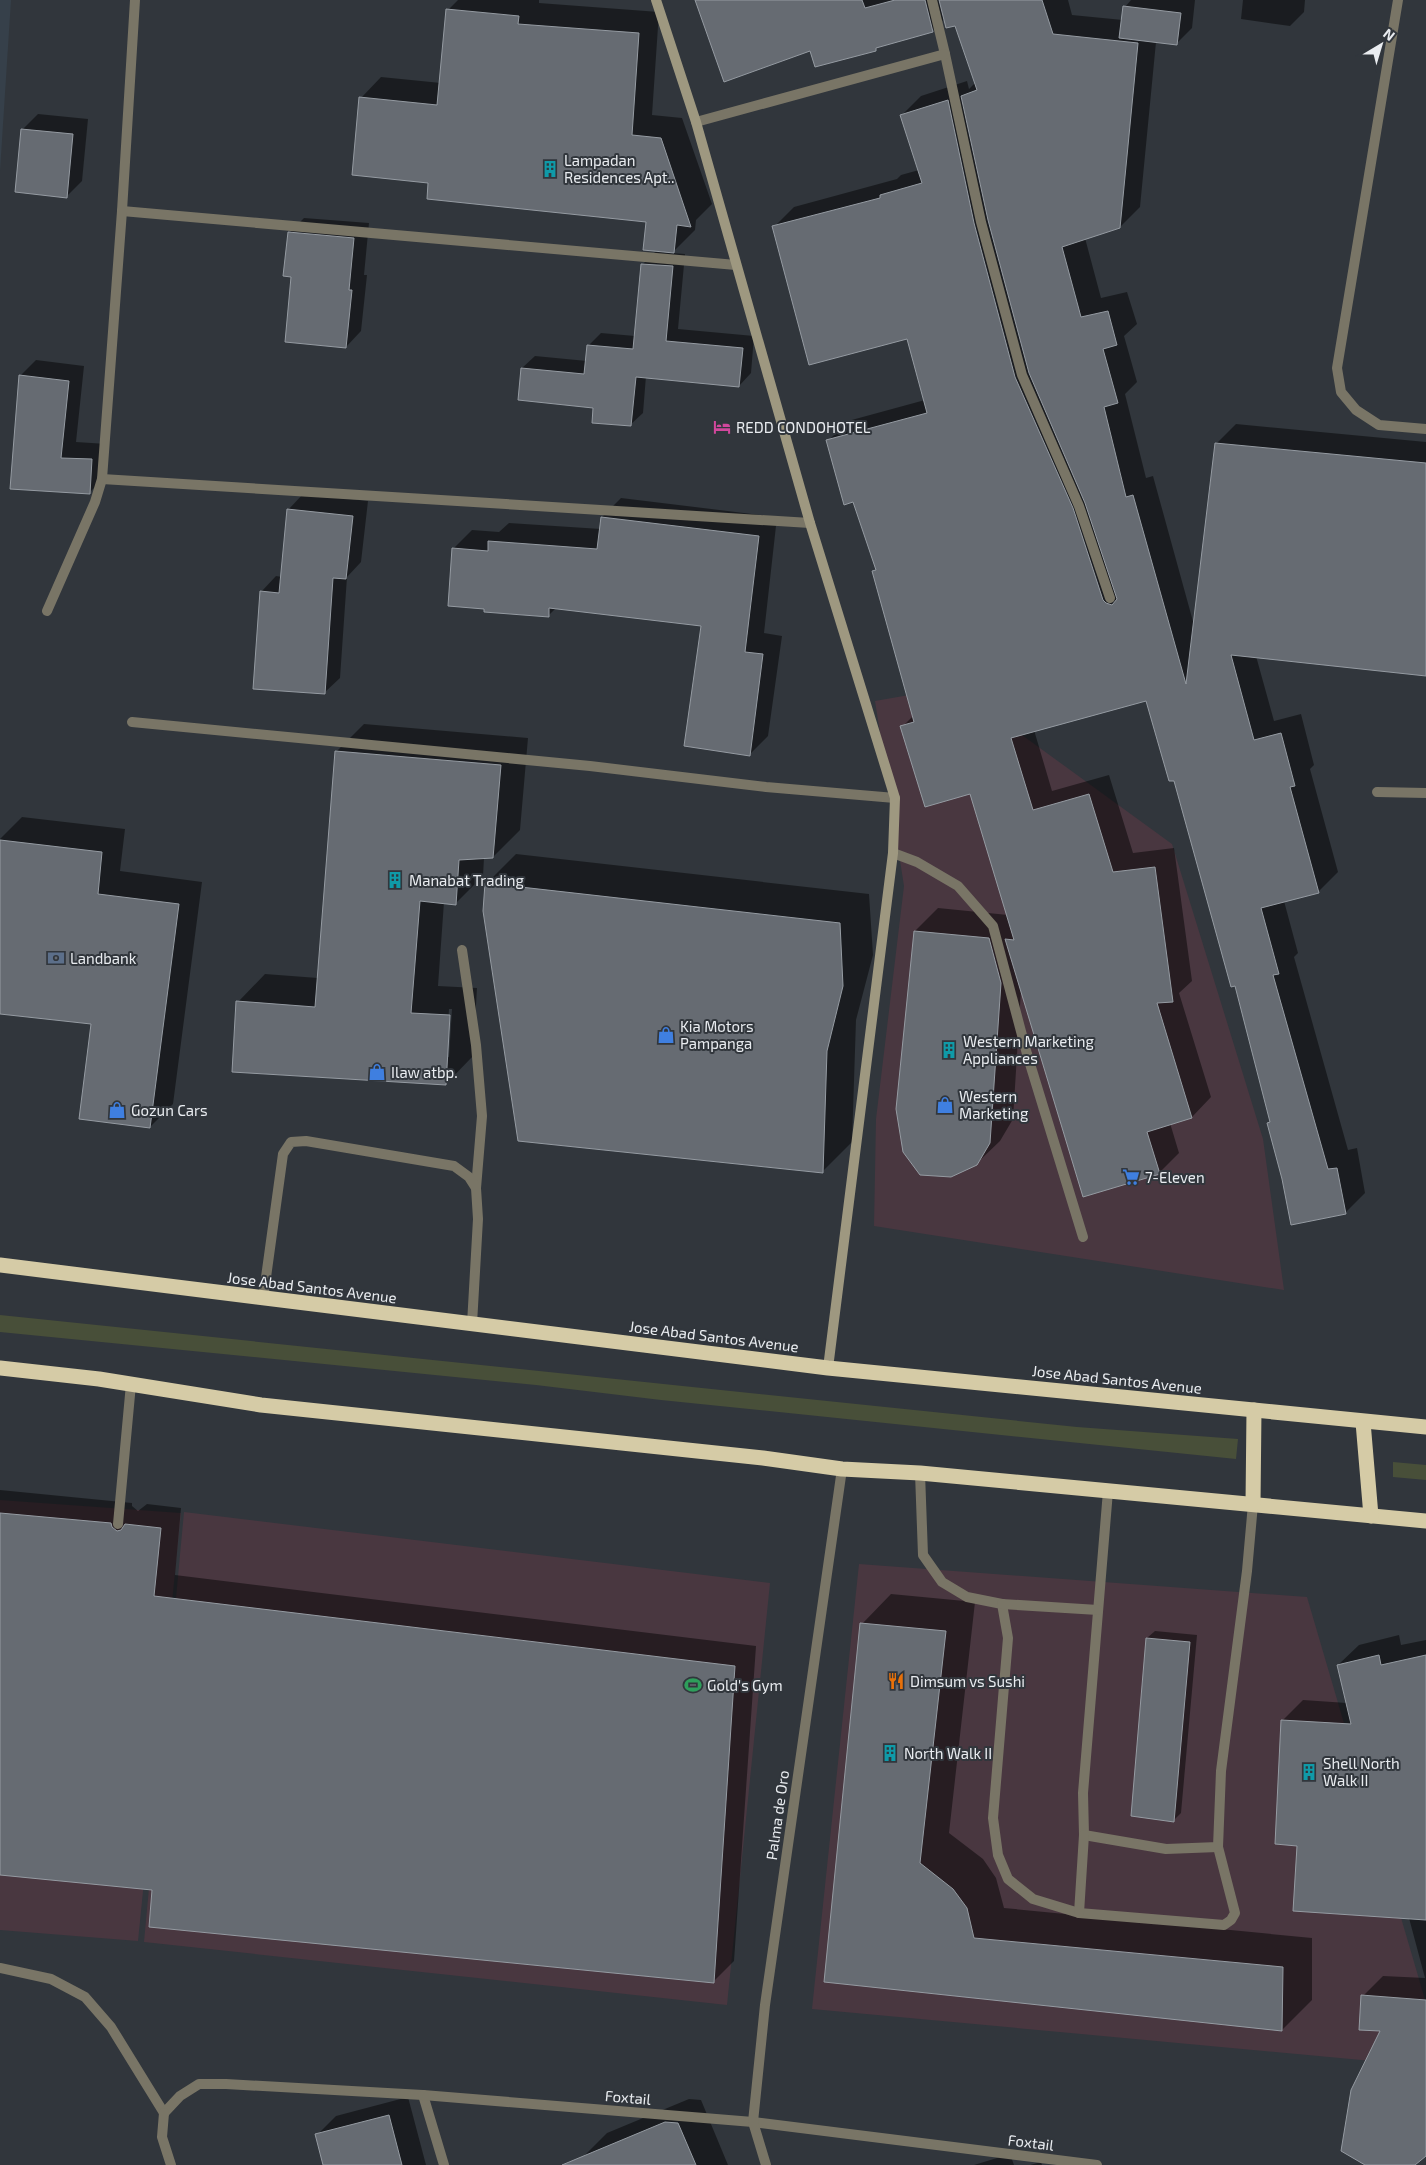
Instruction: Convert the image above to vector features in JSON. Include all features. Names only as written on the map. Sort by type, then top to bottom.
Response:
[{"type":"highway","name":"Jose Abad Santos Avenue","points":[[0,1265],[828,1368],[1426,1427]]},
{"type":"highway","points":[[0,1368],[131,1384],[261,1405],[753,1457],[842,1469],[920,1473],[1426,1521]]},
{"type":"highway","points":[[1253,1504],[1254,1410]]},
{"type":"highway","points":[[1363,1422],[1371,1516]]},
{"type":"main road","points":[[656,0],[696,122],[810,523],[895,798],[893,853],[828,1368]]},
{"type":"street","points":[[47,611],[95,502],[102,479],[122,211],[135,0]]},
{"type":"street","points":[[932,0],[981,222],[1022,375],[1080,506],[1110,598]]},
{"type":"street","points":[[1398,0],[1337,368],[1341,392],[1356,410],[1379,425],[1426,429]]},
{"type":"street","points":[[696,122],[945,54]]},
{"type":"street","points":[[122,211],[736,265]]},
{"type":"street","points":[[102,479],[810,523]]},
{"type":"street","points":[[132,722],[590,766],[766,787],[895,798]]},
{"type":"street","points":[[1377,792],[1426,793]]},
{"type":"street","points":[[893,853],[917,862],[958,886],[993,926],[1027,1054],[1083,1238]]},
{"type":"street","points":[[462,950],[476,1045],[482,1116],[476,1188],[478,1218],[472,1324]]},
{"type":"street","points":[[263,1299],[283,1154],[291,1142],[306,1141],[454,1166],[469,1177],[476,1188]]},
{"type":"street","points":[[118,1524],[131,1384]]},
{"type":"street","name":"Palma de Oro","points":[[766,2165],[753,2122],[765,2005],[842,1469]]},
{"type":"street","points":[[920,1473],[923,1554],[942,1582],[967,1597],[1002,1604],[1098,1610]]},
{"type":"street","points":[[1079,1913],[1084,1835],[1083,1793],[1108,1491]]},
{"type":"street","points":[[1002,1604],[1008,1638],[993,1818],[998,1855],[1008,1879],[1032,1899],[1079,1913],[1224,1925],[1231,1920],[1235,1913],[1218,1847],[1221,1771],[1247,1571],[1253,1504]]},
{"type":"street","points":[[1084,1835],[1166,1848],[1218,1847]]},
{"type":"street","points":[[0,1968],[51,1980],[85,1997],[111,2027],[164,2113],[162,2137],[171,2165]]},
{"type":"street","name":"Foxtail","points":[[164,2113],[180,2096],[200,2084],[423,2095],[753,2122],[1098,2165]]},
{"type":"street","points":[[423,2095],[444,2165]]},
{"type":"shaded area","points":[[0,0],[11,0],[0,171]]},
{"type":"shaded area","points":[[1000,679],[1022,735],[1172,844],[1263,1139],[1284,1290],[874,1226],[876,1119],[904,886],[875,701]]},
{"type":"shaded area","points":[[0,1500],[181,1513],[138,1941],[0,1930]]},
{"type":"shaded area","points":[[184,1512],[770,1583],[727,2005],[144,1942]]},
{"type":"shaded area","name":"North Walk II","points":[[859,1564],[1307,1597],[1426,2003],[1426,2066],[812,2009]]},
{"type":"green space","points":[[0,1315],[1077,1427],[1238,1439],[1236,1459],[661,1400],[536,1385],[0,1332]]},
{"type":"green space","points":[[1393,1462],[1426,1465],[1426,1480],[1393,1477]]},
{"type":"building","points":[[695,0],[862,0],[865,8],[895,0],[925,0],[933,32],[876,48],[876,51],[815,67],[810,51],[724,82]]},
{"type":"building","points":[[939,0],[1042,0],[1053,34],[1138,43],[1120,228],[1062,247],[1081,317],[1108,311],[1117,345],[1103,349],[1118,403],[1104,407],[1126,497],[1133,495],[1186,684],[1215,443],[1426,463],[1426,676],[1231,655],[1254,740],[1281,733],[1295,786],[1290,787],[1319,893],[1261,908],[1279,974],[1273,975],[1328,1169],[1337,1168],[1346,1214],[1291,1225],[1282,1179],[1267,1123],[1270,1122],[1235,986],[1231,987],[1174,781],[1169,781],[1146,701],[1011,738],[1033,810],[1089,794],[1113,872],[1155,867],[1173,1002],[1157,1003],[1192,1118],[1147,1132],[1160,1174],[1083,1197],[1005,939],[1014,940],[970,794],[925,807],[900,726],[914,722],[872,571],[876,570],[853,502],[844,505],[826,440],[927,413],[907,339],[809,365],[772,226],[880,198],[880,195],[922,183],[900,115],[948,100],[974,223],[1015,377],[1073,508],[1103,600],[1112,605],[1117,599],[1085,503],[1029,373],[988,220],[961,96],[977,90],[955,26],[946,28]]},
{"type":"building","points":[[1123,6],[1181,13],[1177,45],[1119,38]]},
{"type":"building","points":[[446,9],[519,16],[518,24],[639,33],[632,135],[661,138],[691,227],[677,225],[674,253],[643,250],[646,222],[427,199],[428,183],[352,175],[359,97],[437,105]]},
{"type":"building","points":[[21,129],[73,134],[67,198],[15,192]]},
{"type":"building","points":[[288,232],[354,238],[349,290],[352,290],[346,348],[285,342],[291,277],[283,276]]},
{"type":"building","points":[[641,264],[673,266],[666,341],[743,348],[739,387],[636,377],[631,426],[592,423],[593,408],[518,400],[521,368],[584,374],[587,345],[633,349]]},
{"type":"building","points":[[19,375],[69,381],[61,458],[92,459],[90,494],[10,489]]},
{"type":"building","points":[[287,509],[353,516],[346,579],[333,578],[325,694],[253,689],[260,591],[279,593]]},
{"type":"building","points":[[601,517],[759,536],[745,652],[763,654],[750,756],[684,746],[701,626],[549,608],[549,617],[484,612],[484,609],[448,606],[452,548],[488,551],[488,541],[597,549]]},
{"type":"building","name":"Manabat Trading","points":[[335,751],[501,765],[493,858],[459,860],[456,905],[420,901],[411,1013],[450,1015],[446,1085],[232,1072],[236,1001],[315,1007]]},
{"type":"building","points":[[0,840],[102,852],[98,894],[179,904],[150,1128],[79,1119],[91,1024],[0,1014]]},
{"type":"building","name":"Kia Motors Pampanga","points":[[485,883],[840,923],[843,986],[827,1051],[823,1173],[518,1141],[483,911]]},
{"type":"building","name":"Western Marketing Appliances","points":[[914,931],[989,938],[1001,983],[990,1143],[977,1165],[951,1177],[920,1175],[903,1152],[896,1109]]},
{"type":"building","points":[[0,1513],[111,1523],[112,1527],[117,1531],[121,1530],[125,1524],[161,1528],[154,1596],[735,1666],[714,1983],[149,1927],[152,1890],[0,1875]]},
{"type":"building","name":"North Walk II","points":[[860,1623],[946,1631],[920,1863],[953,1889],[967,1908],[974,1938],[1283,1967],[1282,2031],[824,1982]]},
{"type":"building","points":[[1146,1638],[1190,1642],[1174,1822],[1131,1816]]},
{"type":"building","points":[[1379,1655],[1381,1665],[1426,1655],[1426,1920],[1293,1911],[1297,1846],[1275,1844],[1281,1720],[1351,1724],[1337,1665]]},
{"type":"building","points":[[1361,1995],[1426,2000],[1426,2156],[1415,2165],[1365,2165],[1341,2151],[1351,2090],[1380,2031],[1359,2030]]},
{"type":"building","points":[[389,2115],[402,2165],[323,2165],[315,2134]]},
{"type":"building","points":[[665,2122],[678,2123],[696,2165],[562,2165]]},
{"type":"place","name":"Lampadan Residences Apt..","points":[[550,169]]},
{"type":"place","name":"REDD CONDOHOTEL","points":[[722,427]]},
{"type":"place","name":"Manabat Trading","points":[[395,880]]},
{"type":"place","name":"Landbank","points":[[56,958]]},
{"type":"place","name":"Kia Motors Pampanga","points":[[666,1035]]},
{"type":"place","name":"Western Marketing Appliances","points":[[949,1050]]},
{"type":"place","name":"Ilaw atbp.","points":[[377,1072]]},
{"type":"place","name":"Western Marketing","points":[[945,1105]]},
{"type":"place","name":"Gozun Cars","points":[[117,1110]]},
{"type":"place","name":"7-Eleven","points":[[1131,1177]]},
{"type":"place","name":"Dimsum vs Sushi","points":[[896,1681]]},
{"type":"place","name":"Gold's Gym","points":[[693,1685]]},
{"type":"place","name":"North Walk II","points":[[890,1753]]},
{"type":"place","name":"Shell North Walk II","points":[[1309,1772]]}]
